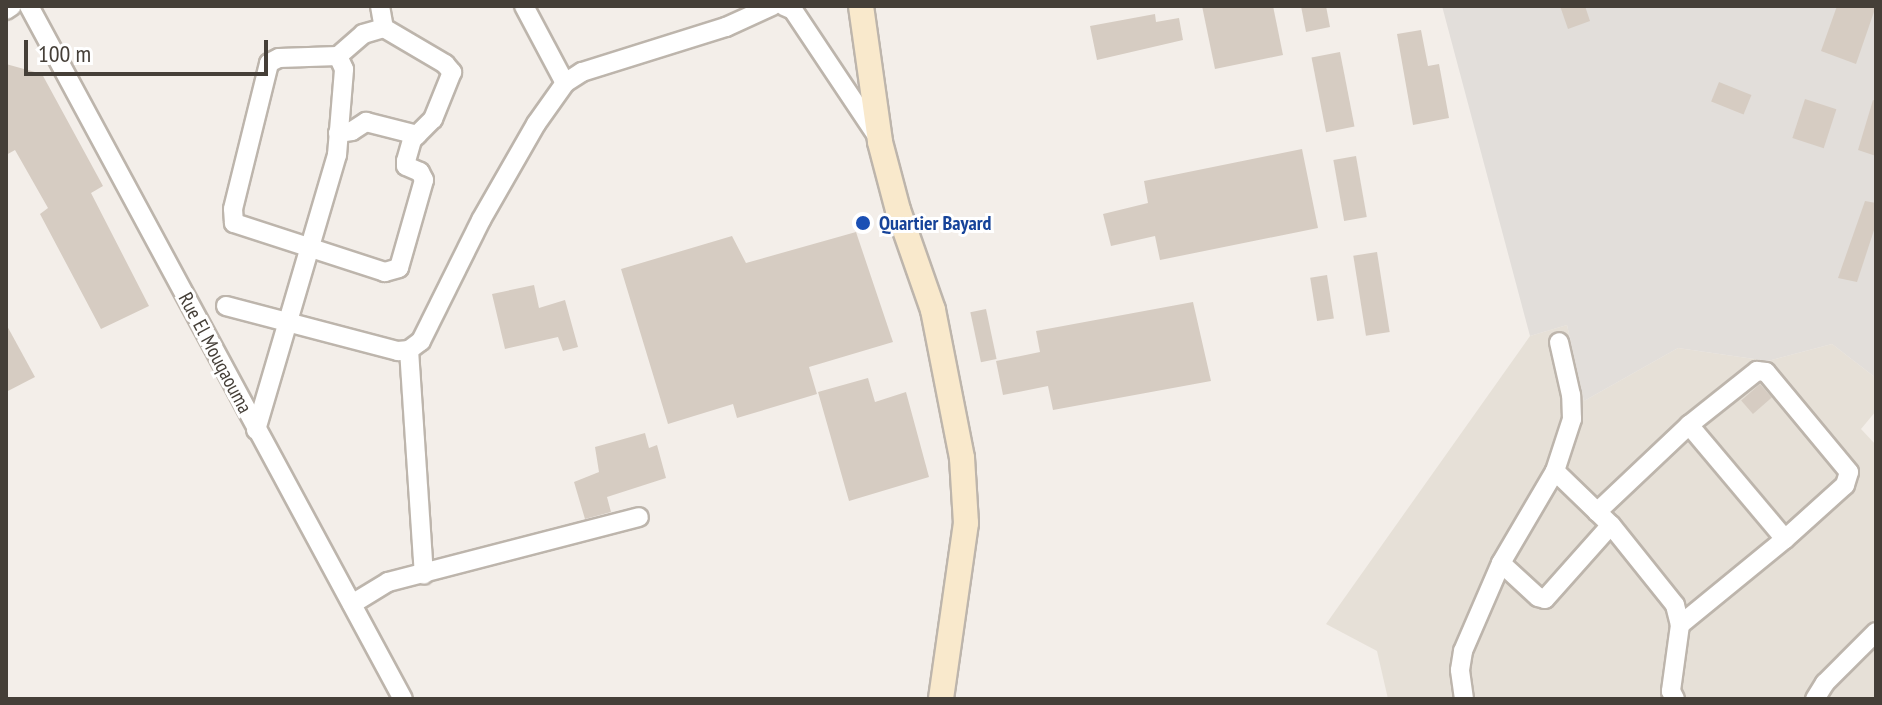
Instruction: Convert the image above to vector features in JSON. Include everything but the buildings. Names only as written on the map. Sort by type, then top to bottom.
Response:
[{"type":"main road","points":[[861,6],[880,142],[898,210],[933,310],[962,458],[966,523],[941,699]]},
{"type":"street","points":[[6,10],[12,6]]},
{"type":"street","name":"Rue El Mouqaouma","points":[[29,6],[403,699]]},
{"type":"street","points":[[380,6],[384,28]]},
{"type":"street","points":[[524,6],[565,83]]},
{"type":"street","points":[[226,306],[398,351],[409,350],[421,341],[481,220],[536,124],[565,83],[582,72],[726,27],[772,6]]},
{"type":"street","points":[[795,7],[880,142]]},
{"type":"street","points":[[384,28],[438,59],[452,72],[433,119],[417,135],[406,166],[420,172],[424,180],[399,268],[385,272],[240,227],[232,217],[269,63],[279,58],[338,56],[363,34],[384,28]]},
{"type":"street","points":[[256,430],[337,155],[344,69],[338,56]]},
{"type":"street","points":[[338,133],[352,131],[366,122],[417,135]]},
{"type":"street","points":[[1464,699],[1460,670],[1463,651],[1501,563],[1555,471],[1573,407],[1559,342]]},
{"type":"street","points":[[409,350],[424,574]]},
{"type":"street","points":[[1501,563],[1538,597],[1545,599],[1604,518],[1689,425],[1751,374],[1766,372],[1850,476],[1845,485],[1785,539],[1680,625]]},
{"type":"street","points":[[1689,425],[1785,539]]},
{"type":"street","points":[[1555,471],[1604,518],[1675,605],[1680,625],[1668,696]]},
{"type":"street","points":[[352,604],[388,582],[639,517]]},
{"type":"street","points":[[1815,699],[1825,683],[1876,632]]},
{"type":"shaded area","points":[[1442,6],[1876,6],[1876,378],[1832,344],[1768,361],[1678,348],[1584,401],[1567,325],[1530,336]]},
{"type":"shaded area","points":[[1567,325],[1584,401],[1678,348],[1768,361],[1832,344],[1876,378],[1876,411],[1861,429],[1876,445],[1876,699],[1388,699],[1377,651],[1326,624],[1530,336]]},
{"type":"place","name":"Quartier Bayard","points":[[863,223]]}]
